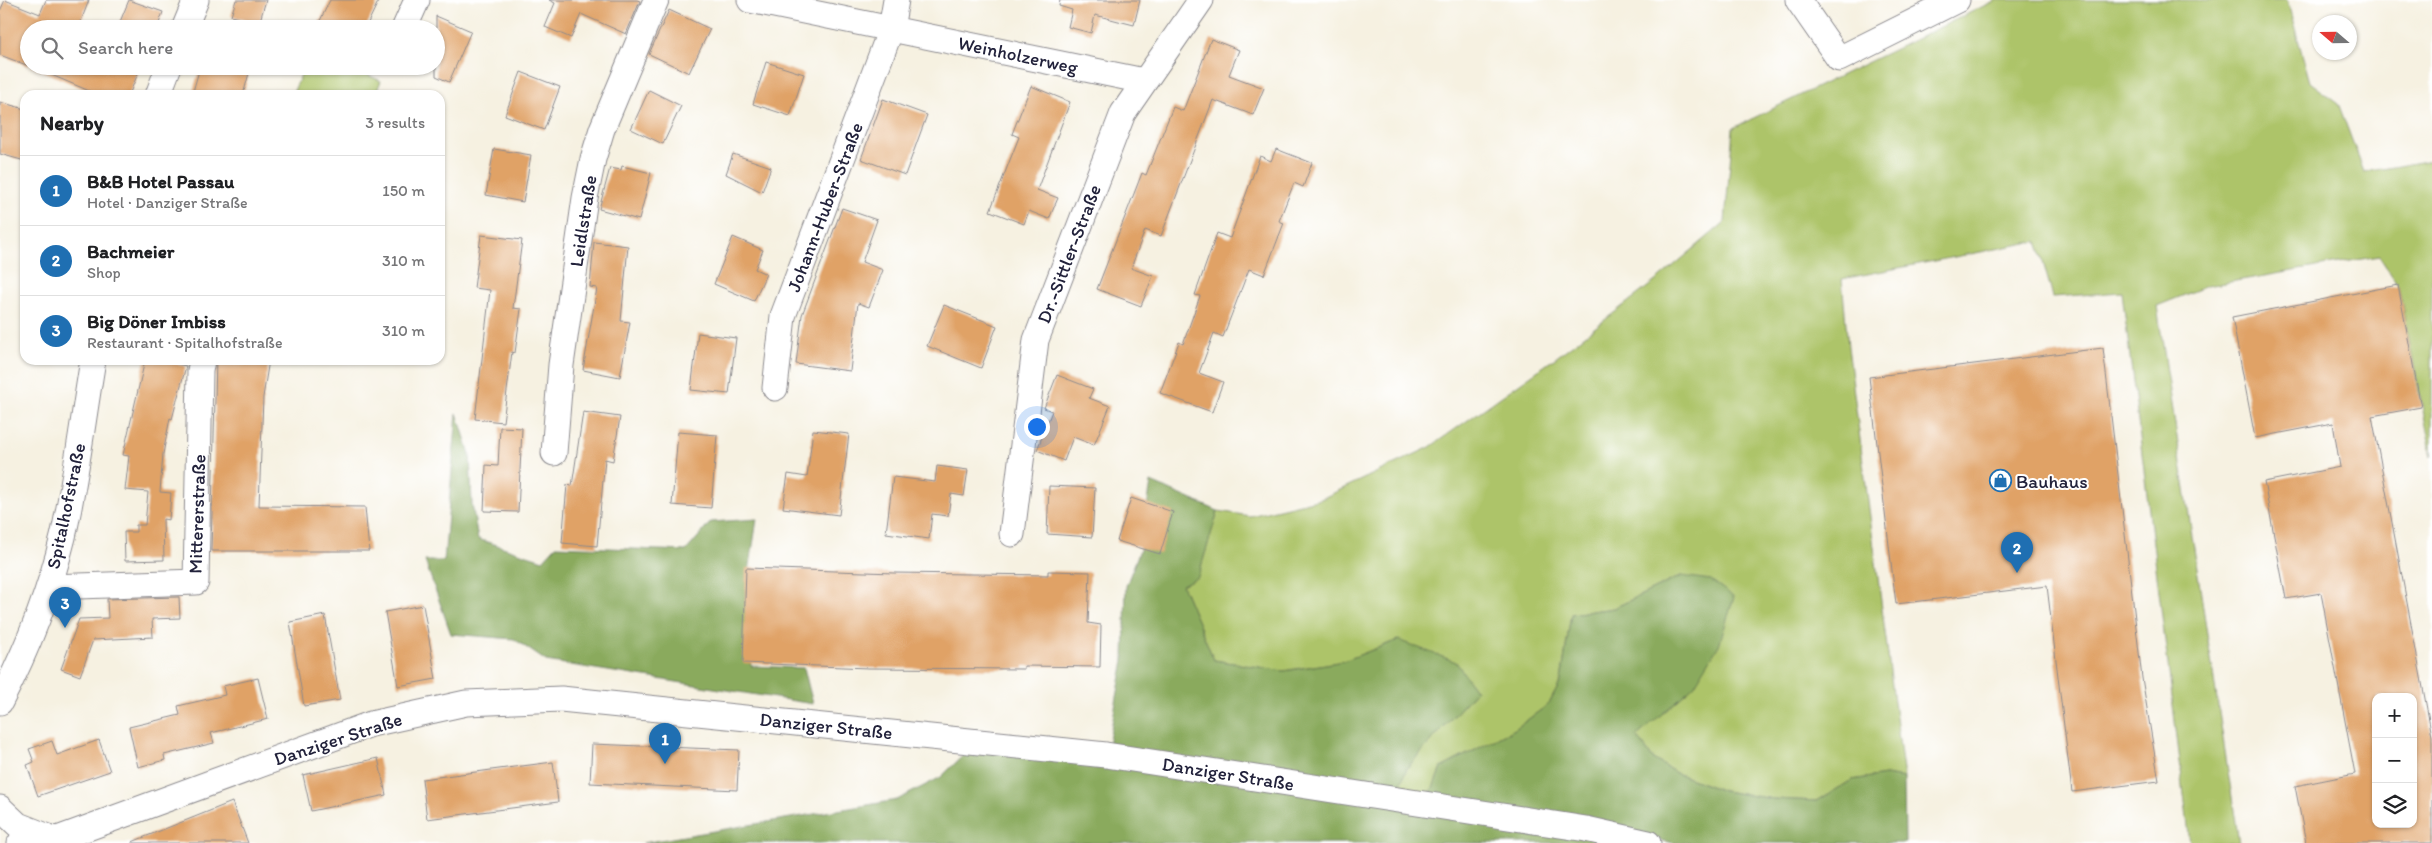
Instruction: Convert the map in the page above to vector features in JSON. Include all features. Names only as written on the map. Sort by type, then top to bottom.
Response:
[{"type":"street","points":[[188,20],[196,0]]},
{"type":"street","points":[[408,20],[417,0]]},
{"type":"street","name":"Leidlstraße","points":[[554,453],[561,365],[585,198],[602,129],[656,0]]},
{"type":"street","name":"Weinholzerweg","points":[[750,0],[1144,81]]},
{"type":"street","points":[[891,29],[896,0]]},
{"type":"street","name":"Dr.-Sittler-Straße","points":[[1012,534],[1036,340],[1124,112],[1201,0]]},
{"type":"street","points":[[1798,0],[1839,59],[1958,0]]},
{"type":"street","name":"Johann-Huber-Straße","points":[[775,388],[783,316],[891,29]]},
{"type":"street","points":[[160,90],[165,75]]},
{"type":"street","name":"Spitalhofstraße","points":[[0,702],[17,668],[49,587],[69,509],[92,365]]},
{"type":"street","name":"Mittererstraße","points":[[49,587],[196,582],[201,365]]},
{"type":"street","points":[[0,723],[17,668]]},
{"type":"street","name":"Danziger Straße","points":[[20,843],[51,841],[372,724],[466,703],[561,699],[1106,755],[1586,828],[1648,843]]},
{"type":"street","points":[[0,808],[18,825],[51,841]]},
{"type":"green space","points":[[1996,0],[2287,0],[2310,82],[2338,103],[2364,172],[2432,160],[2432,456],[2398,285],[2379,256],[2207,286],[2157,306],[2239,843],[2190,843],[2122,292],[2053,297],[2037,241],[1842,279],[1848,347],[1904,778],[1885,775],[1852,780],[1817,801],[1773,799],[1724,791],[1676,773],[1653,759],[1637,736],[1652,722],[1681,576],[1614,608],[1571,614],[1561,681],[1549,704],[1515,729],[1441,768],[1427,804],[1394,799],[1407,768],[1476,691],[1398,640],[1344,661],[1283,671],[1214,660],[1182,585],[1198,576],[1218,511],[1250,516],[1321,499],[1430,447],[1554,359],[1658,279],[1725,222],[1733,128]]},
{"type":"green space","points":[[301,75],[368,75],[381,81],[377,90],[294,90]]},
{"type":"green space","points":[[457,413],[470,454],[472,504],[478,539],[543,560],[556,546],[686,551],[711,522],[757,519],[745,598],[751,666],[804,668],[813,704],[546,661],[514,639],[451,634],[425,561],[444,561]]},
{"type":"green space","points":[[1151,482],[1218,511],[1198,577],[1182,585],[1214,660],[1284,671],[1344,661],[1398,640],[1456,662],[1476,691],[1407,768],[1395,799],[1426,804],[1441,768],[1515,729],[1549,704],[1561,681],[1571,614],[1614,608],[1681,576],[1711,580],[1734,597],[1719,645],[1694,686],[1637,736],[1653,759],[1676,773],[1723,791],[1773,799],[1817,801],[1852,780],[1885,775],[1904,778],[1905,843],[1675,843],[1591,829],[1630,843],[643,843],[897,800],[941,777],[978,741],[1106,755],[1124,660],[1126,586],[1141,547]]},
{"type":"building","points":[[5,0],[40,14],[46,0],[89,0],[81,20],[20,20],[20,63],[0,55],[0,11]]},
{"type":"building","points":[[129,0],[163,12],[160,20],[121,20]]},
{"type":"building","points":[[236,0],[266,0],[260,20],[245,20],[231,16]]},
{"type":"building","points":[[330,0],[379,0],[369,20],[320,20]]},
{"type":"building","points":[[549,0],[640,1],[626,34],[581,14],[571,38],[545,27],[555,3]]},
{"type":"building","points":[[1060,0],[1140,0],[1134,25],[1095,15],[1091,33],[1068,27],[1072,10],[1059,6]]},
{"type":"building","points":[[669,10],[710,29],[689,73],[649,54]]},
{"type":"building","points":[[436,16],[471,31],[449,82],[436,76],[445,75],[445,20],[436,20]]},
{"type":"building","points":[[1211,39],[1239,50],[1229,75],[1264,88],[1253,115],[1213,100],[1161,236],[1145,230],[1131,268],[1153,276],[1141,306],[1097,289],[1142,173],[1146,175],[1173,107],[1183,111]]},
{"type":"building","points":[[766,62],[804,74],[790,116],[753,104]]},
{"type":"building","points":[[521,72],[560,87],[544,130],[505,115]]},
{"type":"building","points":[[51,75],[137,75],[131,90],[87,90]]},
{"type":"building","points":[[198,75],[249,75],[244,90],[193,90]]},
{"type":"building","points":[[1031,86],[1070,102],[1037,190],[1058,198],[1049,219],[1029,211],[1024,224],[990,211],[1019,137],[1012,134]]},
{"type":"building","points":[[649,90],[681,106],[663,144],[631,129]]},
{"type":"building","points":[[883,99],[927,115],[905,175],[861,159]]},
{"type":"building","points":[[0,102],[20,108],[20,160],[0,154]]},
{"type":"building","points":[[494,149],[531,155],[523,202],[486,195]]},
{"type":"building","points":[[1276,149],[1312,163],[1303,187],[1294,183],[1279,221],[1284,223],[1264,275],[1249,269],[1223,337],[1214,333],[1199,373],[1223,382],[1212,412],[1160,393],[1179,342],[1183,344],[1200,296],[1195,295],[1217,233],[1230,238],[1260,156],[1271,161]]},
{"type":"building","points":[[733,154],[771,167],[762,192],[726,174]]},
{"type":"building","points":[[622,166],[651,173],[639,220],[599,209],[610,168],[621,170]]},
{"type":"building","points":[[842,208],[877,220],[862,262],[883,270],[869,307],[858,303],[850,371],[796,364],[802,315]]},
{"type":"building","points":[[481,235],[522,240],[513,308],[521,309],[515,353],[512,352],[503,422],[475,419],[490,290],[474,288]]},
{"type":"building","points":[[733,237],[763,250],[755,269],[766,274],[754,301],[714,284]]},
{"type":"building","points":[[594,242],[628,246],[621,321],[630,322],[620,377],[583,370],[597,288],[590,287]]},
{"type":"building","points":[[2398,285],[2421,407],[2372,416],[2432,736],[2432,843],[2306,843],[2295,786],[2355,774],[2321,593],[2286,599],[2264,482],[2340,467],[2333,423],[2255,438],[2232,317]]},
{"type":"building","points":[[944,305],[997,326],[981,368],[927,346]]},
{"type":"building","points":[[698,333],[736,338],[729,394],[691,390]]},
{"type":"building","name":"Bauhaus","points":[[2103,348],[2142,678],[2159,781],[2072,792],[2047,586],[1896,604],[1869,377]]},
{"type":"building","points":[[144,365],[186,366],[172,419],[170,418],[163,454],[160,492],[171,493],[169,520],[163,519],[164,560],[125,561],[124,532],[136,532],[136,525],[145,525],[148,492],[125,490],[129,456],[123,455]]},
{"type":"building","points":[[216,365],[268,365],[263,397],[259,506],[365,507],[369,551],[211,551]]},
{"type":"building","points":[[1057,375],[1093,389],[1089,398],[1110,406],[1094,445],[1073,437],[1064,461],[1037,450],[1052,411],[1044,408]]},
{"type":"building","points":[[583,412],[620,417],[613,461],[605,459],[597,546],[562,543],[567,485],[572,486]]},
{"type":"building","points":[[500,427],[522,428],[518,512],[484,511],[486,465],[498,466]]},
{"type":"building","points":[[813,430],[849,434],[839,515],[783,508],[788,474],[807,477]]},
{"type":"building","points":[[678,432],[717,435],[711,508],[672,505]]},
{"type":"building","points":[[937,466],[968,470],[964,496],[951,494],[948,516],[932,514],[929,539],[886,533],[893,477],[935,482]]},
{"type":"building","points":[[1049,486],[1095,488],[1092,537],[1047,534]]},
{"type":"building","points":[[1131,498],[1173,512],[1160,554],[1117,541]]},
{"type":"building","points":[[746,568],[894,573],[1048,575],[1048,571],[1090,572],[1088,623],[1101,625],[1100,667],[1024,666],[1024,669],[868,668],[743,663]]},
{"type":"building","points":[[179,597],[180,618],[152,619],[153,637],[93,640],[80,676],[61,669],[79,619],[108,618],[107,599]]},
{"type":"building","points":[[423,605],[436,679],[398,686],[385,612]]},
{"type":"building","points":[[325,615],[340,700],[304,706],[290,622]]},
{"type":"building","points":[[258,678],[268,719],[211,733],[214,743],[164,755],[165,760],[138,767],[129,727],[180,715],[178,706],[225,695],[223,686]]},
{"type":"building","points":[[99,740],[110,771],[38,796],[27,765],[34,762],[29,749],[52,741],[57,755]]},
{"type":"building","points":[[592,744],[739,750],[737,790],[590,783]]},
{"type":"building","points":[[378,758],[386,795],[311,811],[303,775]]},
{"type":"building","points":[[553,762],[558,802],[427,819],[422,779]]},
{"type":"building","points":[[232,802],[248,843],[132,843],[132,842]]},
{"type":"place","name":"Bauhaus","points":[[2000,481]]},
{"type":"place","name":"Bachmeier","points":[[2017,573]]},
{"type":"place","name":"Big Döner Imbiss","points":[[65,628]]},
{"type":"place","name":"B&B Hotel Passau","points":[[665,764]]}]
